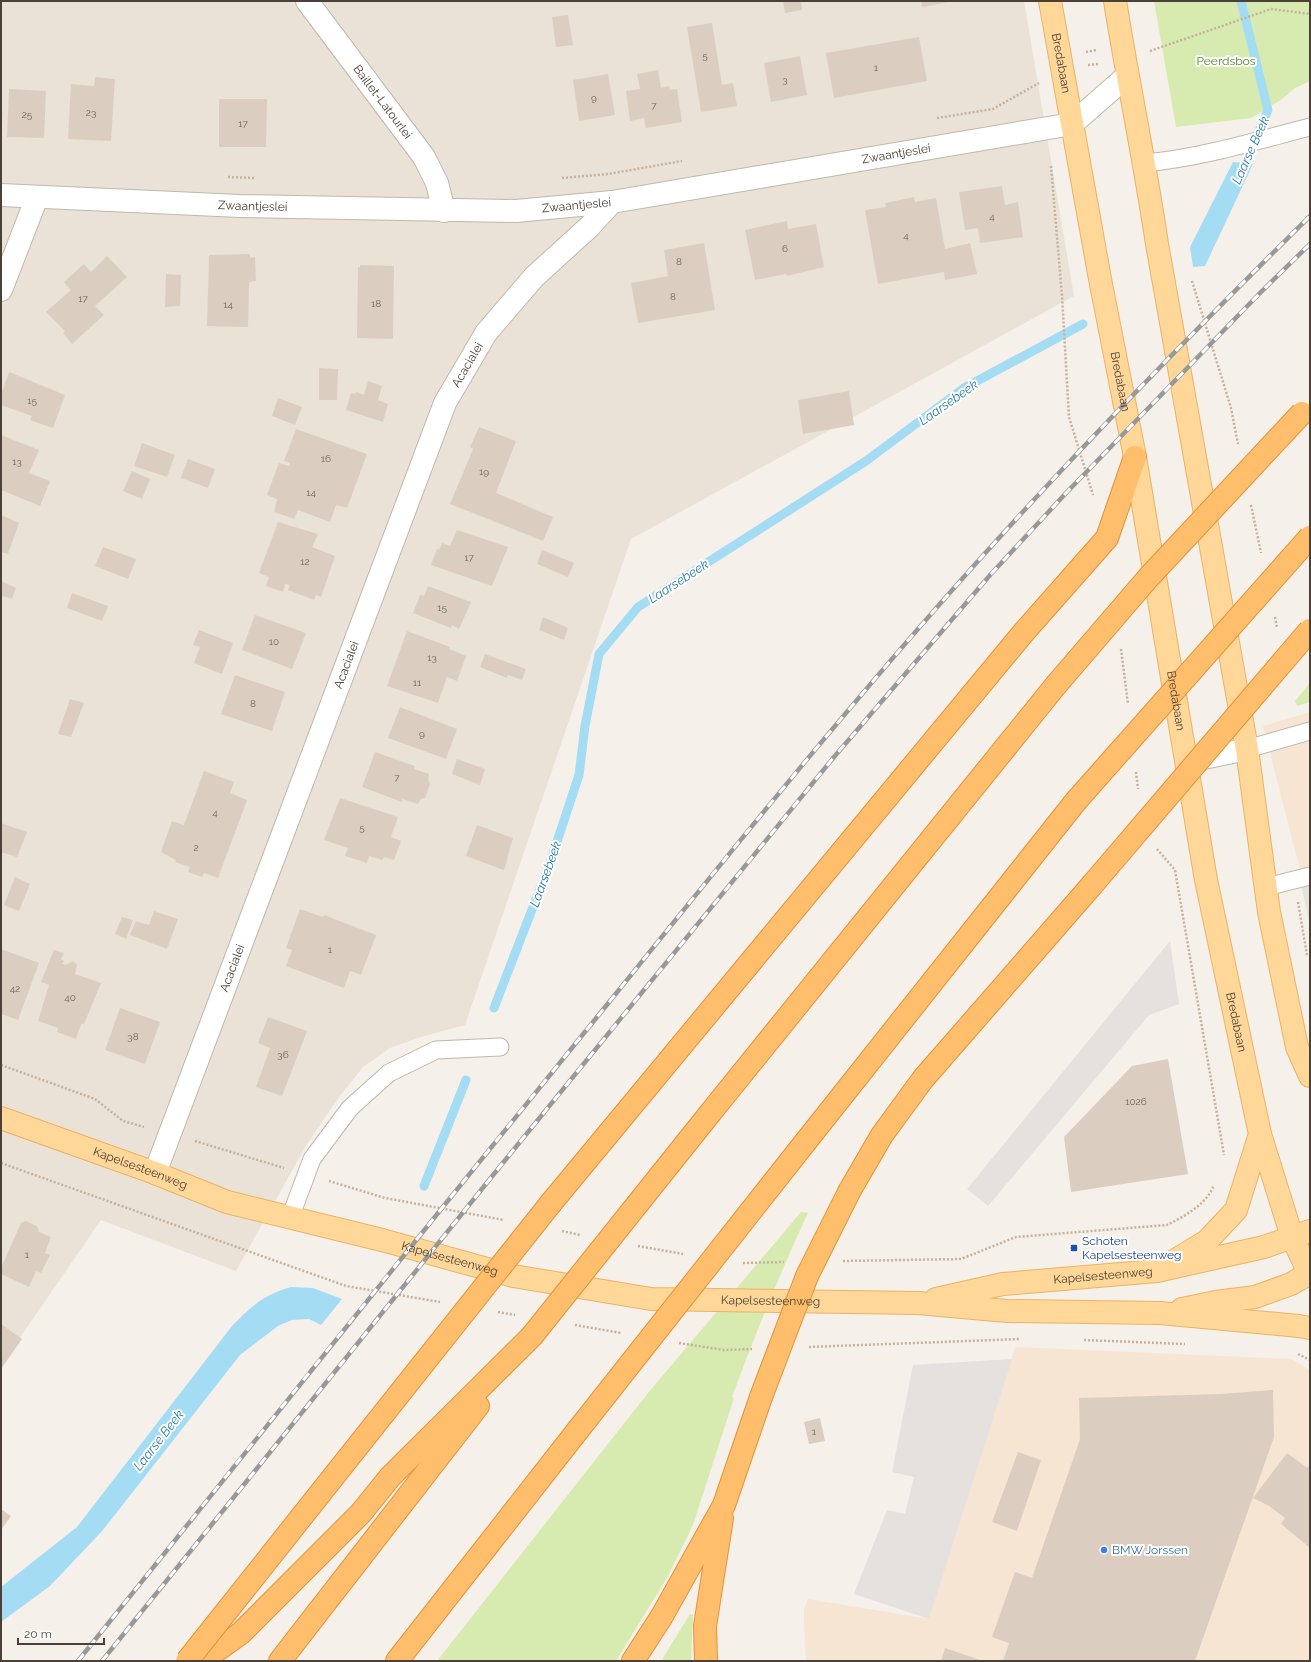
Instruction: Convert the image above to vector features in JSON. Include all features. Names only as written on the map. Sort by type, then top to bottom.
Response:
[{"type":"highway","points":[[280,1661],[532,1336],[1056,685],[1148,578],[1306,409]]},
{"type":"highway","points":[[187,1661],[551,1203],[1024,632],[1107,538],[1135,457]]},
{"type":"highway","points":[[397,1661],[1076,801],[1310,537]]},
{"type":"highway","points":[[633,1661],[665,1609],[724,1505],[761,1397],[807,1276],[850,1190],[882,1135],[923,1080],[1310,630]]},
{"type":"highway","points":[[202,1661],[241,1633],[361,1513],[390,1477],[532,1336]]},
{"type":"highway","points":[[706,1661],[705,1626],[717,1559],[724,1505]]},
{"type":"main road","name":"Bredabaan","points":[[1050,1],[1135,457],[1206,880],[1260,1134],[1301,1234],[1310,1274]]},
{"type":"main road","points":[[1116,1],[1125,61],[1145,163],[1157,244],[1246,749],[1269,912],[1298,1047],[1310,1076]]},
{"type":"main road","name":"Kapelsesteenweg","points":[[1,1118],[155,1173],[227,1202],[382,1240],[513,1276],[651,1299],[918,1303],[1007,1311],[1160,1313],[1310,1328]]},
{"type":"main road","points":[[1157,1271],[1207,1241],[1236,1210],[1260,1134]]},
{"type":"main road","name":"Kapelsesteenweg","points":[[918,1303],[1003,1284],[1157,1271],[1264,1247],[1301,1234]]},
{"type":"main road","name":"Kapelsesteenweg","points":[[1160,1313],[1216,1302],[1255,1297],[1291,1284],[1310,1274]]},
{"type":"street","name":"Baillet-Latourlei","points":[[308,1],[424,156],[438,183],[444,211]]},
{"type":"street","points":[[1072,124],[1125,61]]},
{"type":"street","name":"Zwaantjeslei","points":[[1,195],[240,206],[444,211],[516,211],[612,202],[1072,124]]},
{"type":"street","points":[[1,290],[37,197]]},
{"type":"street","name":"Acacialei","points":[[155,1173],[445,403],[486,333],[534,277],[589,227],[612,202]]},
{"type":"street","points":[[1186,762],[1246,749]]},
{"type":"lane","points":[[1145,163],[1171,161],[1237,147],[1310,127]]},
{"type":"lane","points":[[1246,749],[1310,731]]},
{"type":"lane","points":[[1266,887],[1310,876]]},
{"type":"lane","points":[[290,1218],[312,1160],[350,1108],[388,1072],[436,1050],[500,1047]]},
{"type":"path","points":[[1151,50],[1271,9],[1310,14]]},
{"type":"path","points":[[1061,63],[1125,61]]},
{"type":"path","points":[[1061,63],[1125,61]]},
{"type":"path","points":[[932,119],[993,108],[1038,84]]},
{"type":"path","points":[[1048,128],[1062,296],[1065,352]]},
{"type":"path","points":[[562,178],[608,174],[686,161]]},
{"type":"path","points":[[225,177],[256,178]]},
{"type":"path","points":[[1219,1131],[1224,1154],[1223,1160]]},
{"type":"path","points":[[1211,1193],[1217,1178]]},
{"type":"shaded area","points":[[1,1],[1024,1],[1074,296],[631,539],[465,1025],[424,1036],[390,1048],[363,1067],[339,1097],[307,1144],[236,1271],[101,1220],[1,1365]]},
{"type":"shaded area","points":[[1310,712],[1310,908],[1263,726]]},
{"type":"shaded area","points":[[1310,876],[1310,927],[1300,879]]},
{"type":"shaded area","points":[[1170,941],[1179,1004],[1149,1015],[988,1206],[967,1189]]},
{"type":"shaded area","points":[[1015,1347],[1291,1359],[1310,1370],[1310,1661],[806,1661],[804,1610],[808,1599],[929,1619]]},
{"type":"shaded area","points":[[1012,1359],[929,1619],[854,1594],[887,1510],[905,1514],[914,1477],[892,1472],[913,1365]]},
{"type":"green space","name":"Peerdsbos","points":[[1154,1],[1310,1],[1310,81],[1295,88],[1281,100],[1251,118],[1176,127]]},
{"type":"green space","points":[[1310,683],[1310,702],[1297,706],[1295,701]]},
{"type":"green space","points":[[801,1212],[808,1213],[768,1304],[732,1397],[734,1398],[693,1525],[667,1578],[616,1661],[437,1661],[648,1393]]},
{"type":"green space","points":[[690,1614],[693,1615],[691,1661],[661,1661]]},
{"type":"water","points":[[1233,162],[1253,164],[1205,266],[1193,267],[1190,247]]},
{"type":"water","points":[[291,1287],[313,1288],[342,1299],[321,1325],[309,1319],[292,1320],[278,1326],[240,1355],[103,1530],[50,1586],[1,1622],[1,1587],[77,1527],[232,1326],[258,1302],[281,1290]]},
{"type":"building","points":[[783,1],[801,1],[802,10],[785,13]]},
{"type":"building","points":[[921,1],[949,1],[949,2],[922,7]]},
{"type":"building","points":[[568,15],[573,45],[556,47],[552,17]]},
{"type":"building","points":[[712,23],[722,85],[733,83],[737,106],[701,112],[687,27]]},
{"type":"building","points":[[919,37],[927,81],[834,98],[826,53]]},
{"type":"building","points":[[800,56],[807,95],[771,102],[764,63]]},
{"type":"building","points":[[658,70],[661,88],[669,86],[670,90],[677,89],[682,122],[646,128],[644,118],[630,121],[626,91],[640,89],[637,74]]},
{"type":"building","points":[[608,74],[615,115],[579,121],[573,80]]},
{"type":"building","points":[[95,77],[115,79],[111,141],[68,139],[71,84],[94,86]]},
{"type":"building","points":[[9,89],[46,91],[44,138],[7,137]]},
{"type":"building","points":[[219,99],[267,99],[266,147],[219,147]]},
{"type":"building","points":[[1002,186],[1005,205],[1018,202],[1023,237],[980,243],[978,228],[965,230],[959,192]]},
{"type":"building","points":[[914,197],[915,202],[936,198],[945,249],[970,243],[977,274],[945,280],[944,272],[878,284],[865,210],[886,207],[885,203]]},
{"type":"building","points":[[787,221],[788,229],[816,224],[824,267],[787,276],[786,274],[755,280],[745,230]]},
{"type":"building","points":[[704,243],[715,310],[638,323],[631,283],[668,276],[664,250]]},
{"type":"building","points":[[250,254],[250,258],[255,257],[256,281],[249,282],[248,327],[207,326],[209,255]]},
{"type":"building","points":[[107,256],[127,277],[95,306],[104,315],[72,344],[63,333],[65,331],[46,312],[71,290],[64,282],[84,264],[91,272]]},
{"type":"building","points":[[360,265],[394,266],[393,339],[357,338],[358,267],[360,267]]},
{"type":"building","points":[[166,274],[181,275],[180,306],[165,307]]},
{"type":"building","points":[[319,368],[338,369],[337,400],[319,400]]},
{"type":"building","points":[[9,372],[65,395],[53,428],[30,420],[32,416],[1,405],[1,395]]},
{"type":"building","points":[[368,381],[382,386],[378,400],[388,404],[383,422],[346,410],[351,393],[356,394],[356,392],[364,395]]},
{"type":"building","points":[[849,391],[854,425],[803,434],[798,400]]},
{"type":"building","points":[[278,398],[302,407],[295,425],[272,416]]},
{"type":"building","points":[[479,427],[516,441],[496,493],[553,517],[543,541],[450,504],[473,449],[470,447]]},
{"type":"building","points":[[296,429],[367,454],[347,508],[336,505],[330,522],[298,510],[294,519],[274,512],[277,499],[267,495],[279,463],[289,466],[290,463],[284,461]]},
{"type":"building","points":[[1,435],[39,450],[29,473],[50,481],[40,506],[1,490]]},
{"type":"building","points":[[142,443],[175,455],[167,477],[134,466]]},
{"type":"building","points":[[188,459],[215,469],[208,488],[181,478]]},
{"type":"building","points":[[132,471],[150,479],[142,499],[123,491]]},
{"type":"building","points":[[1,515],[19,523],[8,554],[1,552]]},
{"type":"building","points":[[278,522],[318,534],[312,547],[335,556],[321,597],[316,595],[314,600],[288,590],[290,585],[285,584],[283,592],[266,586],[269,577],[259,573]]},
{"type":"building","points":[[457,530],[508,547],[492,586],[431,565],[437,549],[439,550],[442,543],[450,546]]},
{"type":"building","points":[[103,547],[136,559],[128,579],[95,566]]},
{"type":"building","points":[[542,550],[574,563],[568,577],[537,564]]},
{"type":"building","points":[[1,581],[16,588],[12,599],[3,596],[1,600]]},
{"type":"building","points":[[428,586],[471,602],[459,629],[452,625],[451,628],[413,613],[420,595],[424,596]]},
{"type":"building","points":[[72,593],[108,606],[102,621],[67,608]]},
{"type":"building","points":[[255,615],[306,633],[292,669],[242,650]]},
{"type":"building","points":[[543,617],[568,628],[564,640],[539,630]]},
{"type":"building","points":[[199,630],[233,643],[222,674],[194,663],[200,647],[193,645]]},
{"type":"building","points":[[407,631],[450,647],[449,649],[466,656],[457,681],[447,677],[438,703],[387,686]]},
{"type":"building","points":[[485,654],[526,669],[522,680],[508,675],[507,678],[480,667]]},
{"type":"building","points":[[235,675],[285,692],[272,731],[221,714]]},
{"type":"building","points":[[70,699],[84,703],[71,737],[58,734]]},
{"type":"building","points":[[400,707],[457,729],[446,759],[388,738]]},
{"type":"building","points":[[375,752],[415,766],[414,769],[429,774],[428,779],[430,784],[425,798],[421,799],[418,804],[402,799],[402,802],[362,787]]},
{"type":"building","points":[[457,759],[485,769],[480,785],[452,774]]},
{"type":"building","points":[[204,771],[234,782],[230,793],[247,800],[218,878],[204,873],[202,877],[188,872],[190,867],[175,862],[176,860],[161,852],[172,821],[184,825]]},
{"type":"building","points":[[340,798],[398,817],[391,837],[401,841],[394,860],[384,857],[382,860],[369,856],[367,863],[345,856],[348,848],[324,840]]},
{"type":"building","points":[[1,823],[27,832],[17,857],[1,852]]},
{"type":"building","points":[[477,825],[513,838],[504,870],[466,856]]},
{"type":"building","points":[[15,877],[30,884],[19,911],[4,905]]},
{"type":"building","points":[[300,909],[323,917],[324,915],[376,935],[361,975],[350,971],[344,988],[286,966],[292,950],[286,948]]},
{"type":"building","points":[[154,911],[178,919],[167,949],[130,935],[136,921],[149,925]]},
{"type":"building","points":[[122,917],[133,920],[126,939],[115,934]]},
{"type":"building","points":[[1,949],[39,963],[18,1020],[1,1014]]},
{"type":"building","points":[[54,950],[64,953],[61,959],[64,961],[62,964],[66,965],[73,961],[77,965],[75,974],[101,983],[84,1024],[81,1024],[76,1039],[57,1032],[58,1028],[38,1021],[49,985],[41,982]]},
{"type":"building","points":[[120,1008],[160,1022],[145,1064],[105,1050]]},
{"type":"building","points":[[268,1017],[307,1031],[282,1096],[256,1087],[270,1048],[258,1043]]},
{"type":"building","points":[[1168,1059],[1188,1174],[1071,1192],[1064,1137],[1132,1066]]},
{"type":"building","points":[[26,1221],[37,1226],[39,1232],[51,1237],[45,1253],[50,1255],[41,1273],[36,1271],[29,1287],[1,1274],[1,1268],[21,1223]]},
{"type":"building","points":[[1,1324],[22,1339],[1,1369]]},
{"type":"building","name":"BMW Jorssen","points":[[1273,1390],[1274,1437],[1195,1661],[1003,1661],[1009,1643],[992,1637],[1015,1572],[1032,1578],[1080,1439],[1079,1398],[1221,1394]]},
{"type":"building","points":[[820,1418],[825,1441],[809,1444],[804,1422]]},
{"type":"building","points":[[1018,1452],[1041,1460],[1017,1531],[992,1522]]},
{"type":"building","points":[[1287,1453],[1306,1467],[1310,1467],[1310,1548],[1281,1524],[1285,1518],[1269,1506],[1253,1498]]},
{"type":"building","points":[[1,1509],[11,1516],[1,1530]]},
{"type":"building","points":[[945,1648],[983,1661],[941,1661]]},
{"type":"waterway","name":"Laarse Beek","points":[[1241,1],[1268,110],[1241,173]]},
{"type":"waterway","name":"Laarsebeek","points":[[494,1008],[550,863],[579,775],[585,726],[599,654],[638,607],[866,461],[964,388],[1083,324]]},
{"type":"waterway","name":"Laarsebeek","points":[[424,1186],[466,1080]]},
{"type":"railway","points":[[78,1661],[399,1261],[783,788],[880,673],[979,560],[1060,472],[1184,343],[1310,216]]},
{"type":"railway","points":[[102,1661],[502,1164],[834,757],[991,574],[1067,492],[1260,293],[1310,244]]},
{"type":"place","name":"Schoten Kapelsesteenweg","points":[[1074,1248]]},
{"type":"place","name":"BMW Jorssen","points":[[1104,1550]]}]
